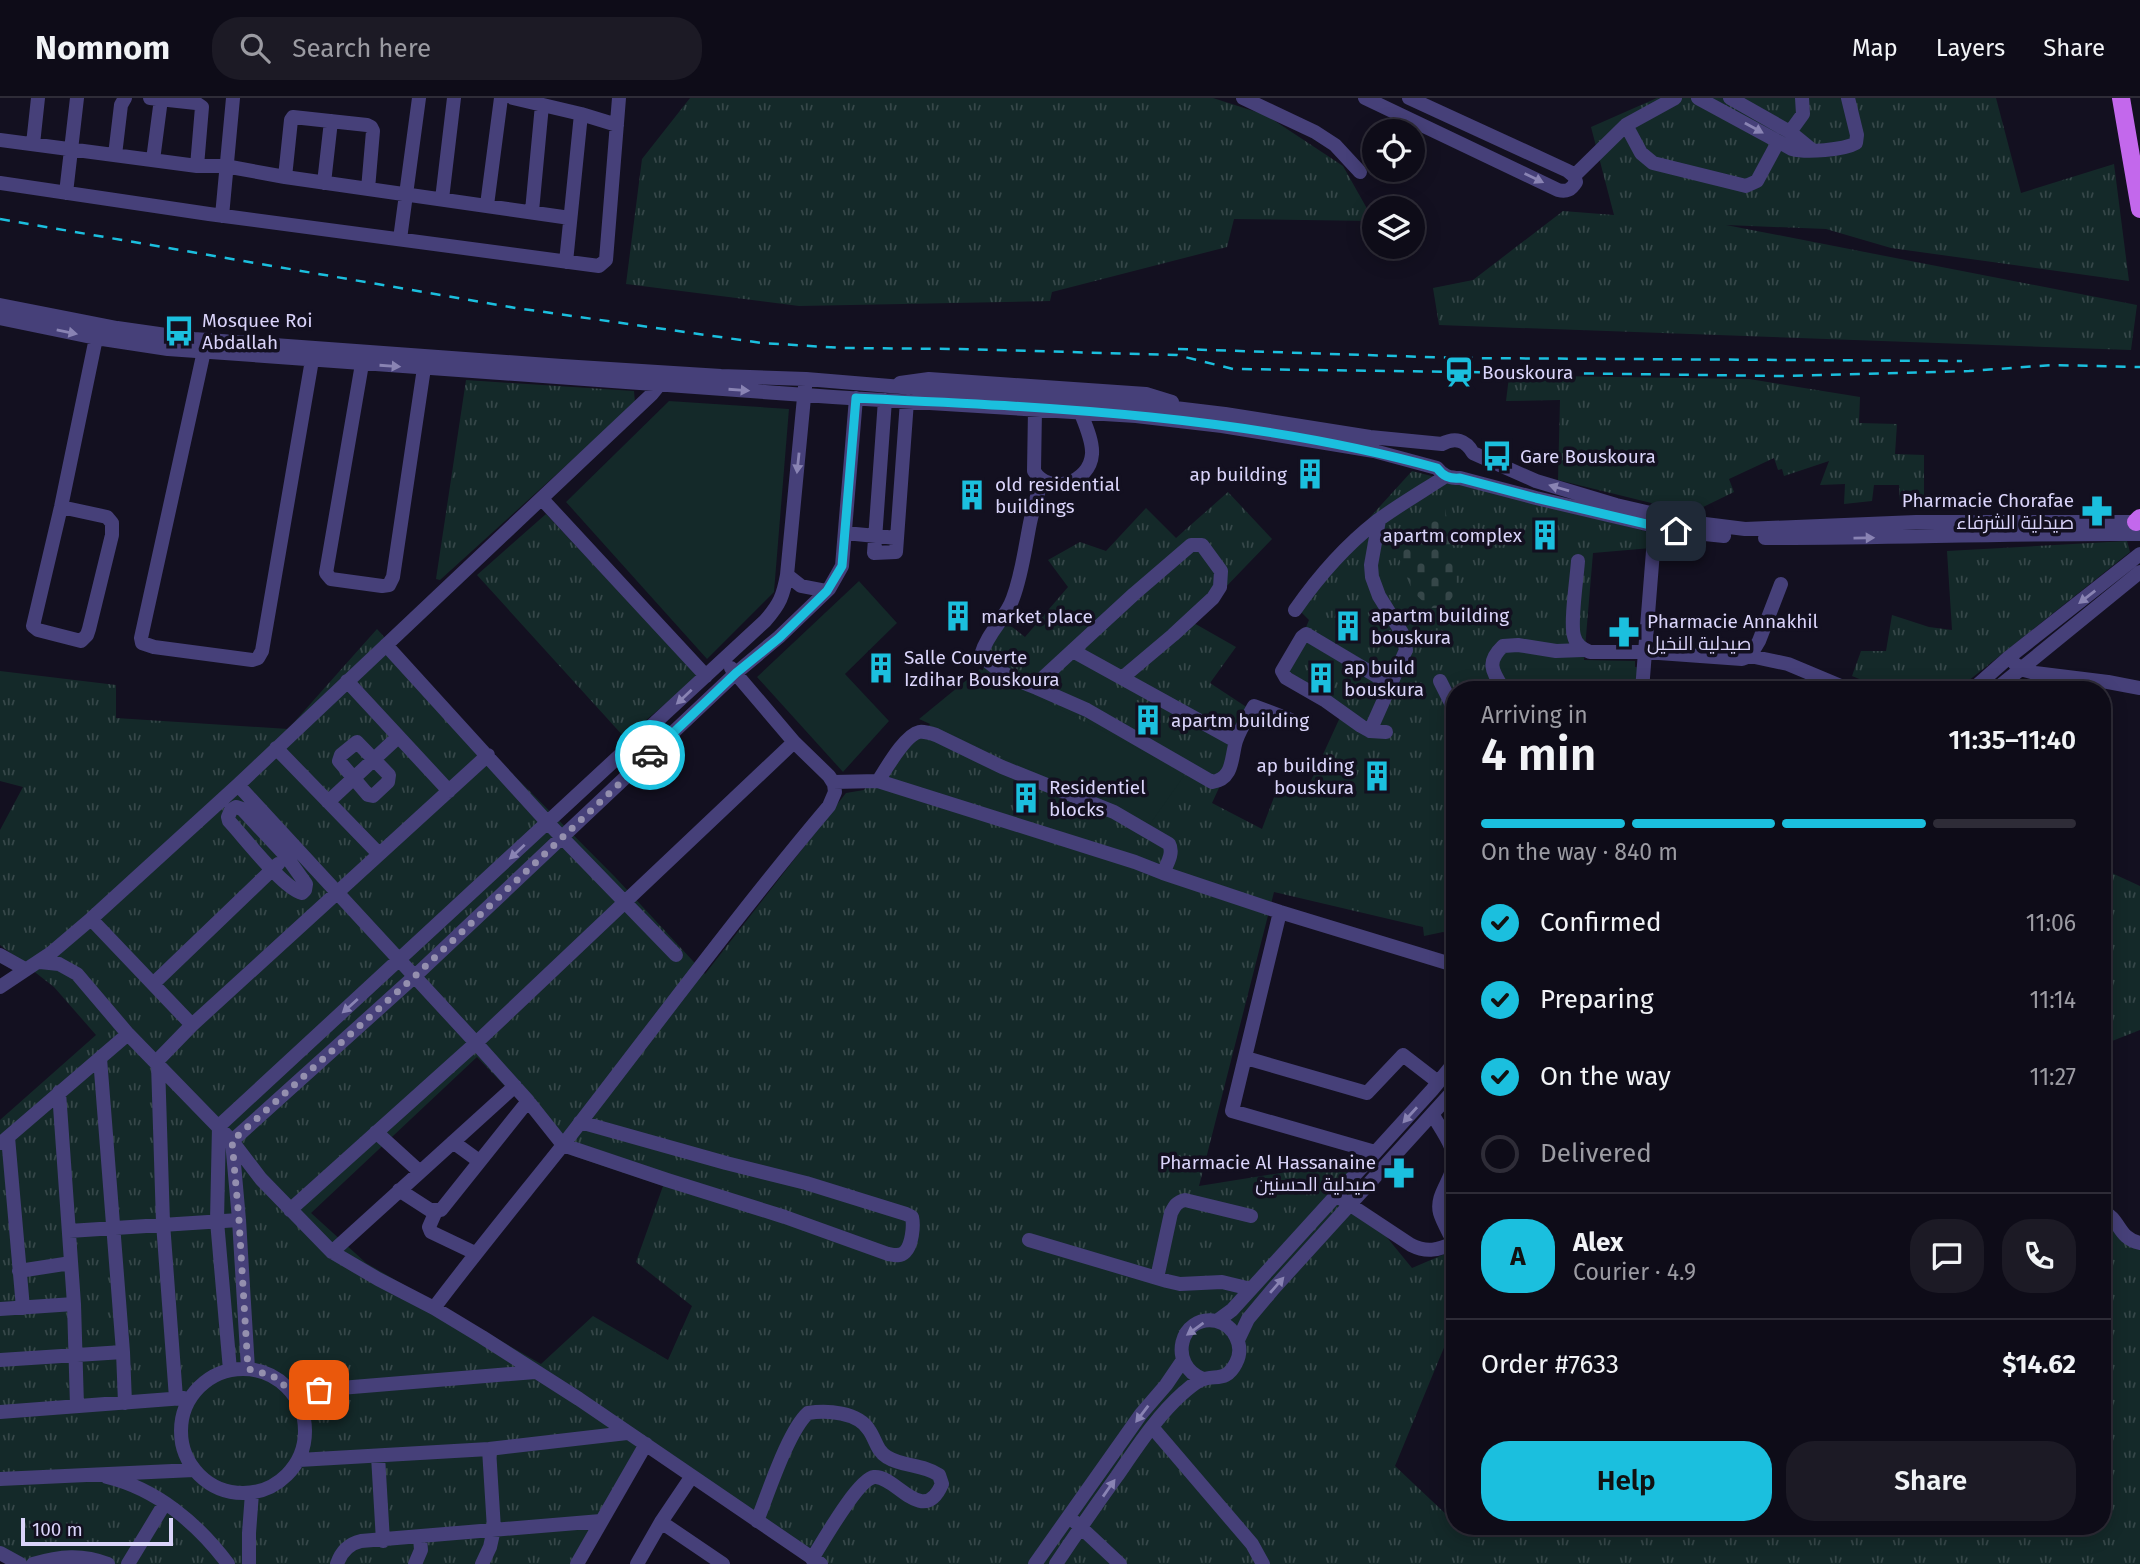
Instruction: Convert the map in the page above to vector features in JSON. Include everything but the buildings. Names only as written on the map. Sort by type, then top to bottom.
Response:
[{"type":"main road","points":[[2121,98],[2140,209]]},
{"type":"main road","points":[[2132,98],[2140,143]]},
{"type":"street","points":[[33,144],[38,98]]},
{"type":"street","points":[[66,193],[77,98]]},
{"type":"street","points":[[115,155],[121,105],[125,98]]},
{"type":"street","points":[[222,216],[233,98]]},
{"type":"street","points":[[400,239],[419,98]]},
{"type":"street","points":[[442,199],[454,98]]},
{"type":"street","points":[[488,205],[501,98]]},
{"type":"street","points":[[513,98],[617,125]]},
{"type":"street","points":[[0,183],[222,216],[599,266],[606,260],[619,98]]},
{"type":"street","points":[[1244,98],[1315,132],[1335,145],[1360,172]]},
{"type":"street","points":[[1365,98],[1558,190],[1566,191],[1576,182],[1568,171],[1409,98]]},
{"type":"street","points":[[1574,176],[1626,125],[1675,98]]},
{"type":"street","points":[[1698,98],[1797,150],[1849,146],[1856,143],[1857,135],[1848,98]]},
{"type":"street","points":[[1730,98],[1790,132],[1812,150]]},
{"type":"street","points":[[1790,132],[1803,114],[1802,98]]},
{"type":"street","points":[[153,160],[155,99],[195,103],[202,107],[197,166]]},
{"type":"street","points":[[532,211],[542,105]]},
{"type":"street","points":[[1433,129],[1441,113]]},
{"type":"street","points":[[566,262],[581,114]]},
{"type":"street","points":[[285,177],[293,117],[369,125],[373,128],[368,189]]},
{"type":"street","points":[[324,183],[331,121]]},
{"type":"street","points":[[1626,125],[1641,153],[1653,163],[1746,186],[1757,181],[1778,142]]},
{"type":"street","points":[[0,140],[197,166],[225,166],[570,218]]},
{"type":"street","points":[[0,305],[117,328],[194,338],[562,366],[806,379],[887,393],[907,401],[1080,411],[1235,428],[1374,451],[1536,498],[1692,533],[1762,538],[1876,538],[1999,534],[2139,524]]},
{"type":"street","points":[[0,318],[96,338],[167,349],[805,395],[856,398],[887,393],[909,381],[929,379],[1146,394],[1192,410],[1370,437],[1442,444],[1461,440],[1474,453],[1541,483],[1616,505],[1689,522],[1745,529],[1916,522],[2139,524]]},
{"type":"street","points":[[61,508],[107,517],[113,526],[89,629],[84,639],[79,641],[38,630],[33,626],[61,508],[96,338]]},
{"type":"street","points":[[204,352],[141,638],[142,643],[154,647],[252,660],[258,658],[262,651],[313,360]]},
{"type":"street","points":[[362,364],[327,573],[331,579],[382,586],[389,585],[393,578],[424,368]]},
{"type":"street","points":[[230,1370],[217,1222],[219,1126],[724,660],[779,605],[787,575],[806,379]]},
{"type":"street","points":[[0,987],[40,962],[91,919],[238,785],[660,384]]},
{"type":"street","points":[[875,535],[887,393]]},
{"type":"street","points":[[232,1141],[415,976],[736,673],[779,638],[827,591],[842,566],[856,398]]},
{"type":"street","points":[[845,533],[897,538],[907,401]]},
{"type":"street","points":[[1035,409],[1033,464],[1036,475],[1054,484],[1069,483],[1082,477],[1087,470],[1092,453],[1080,411]]},
{"type":"street","points":[[1442,444],[1436,458],[1448,474]]},
{"type":"street","points":[[1296,611],[1324,571],[1359,536],[1448,474],[1469,472],[1474,464],[1474,453]]},
{"type":"street","points":[[1042,480],[1012,602],[994,626],[981,655],[990,665],[1019,682],[1087,710],[1212,782],[1221,780],[1229,770],[1236,741],[1254,706],[1291,720]]},
{"type":"street","points":[[542,499],[706,676]]},
{"type":"street","points":[[1370,731],[1406,645],[1372,577],[1371,565],[1379,520]]},
{"type":"street","points":[[1643,681],[1656,526]]},
{"type":"street","points":[[1037,688],[1044,677],[1134,594],[1191,545],[1202,545],[1221,571],[1220,587],[1213,598],[1190,620],[1122,678]]},
{"type":"street","points":[[2000,681],[2013,663],[2140,554]]},
{"type":"street","points":[[1578,561],[1573,633],[1574,639],[1583,650]]},
{"type":"street","points":[[1986,681],[2140,572]]},
{"type":"street","points":[[787,575],[801,586],[827,591]]},
{"type":"street","points":[[1750,656],[1759,641],[1781,584]]},
{"type":"street","points":[[1386,732],[1370,731],[1286,678],[1282,671],[1306,634],[1390,684]]},
{"type":"street","points":[[386,645],[548,823],[676,955]]},
{"type":"street","points":[[1499,681],[1494,673],[1493,658],[1503,646],[1518,645],[1556,651],[1646,652],[1742,659],[1750,656],[1788,664],[1829,681]]},
{"type":"street","points":[[1073,651],[1236,741]]},
{"type":"street","points":[[435,1308],[693,974],[829,806],[835,792],[833,782],[794,742],[724,660]]},
{"type":"street","points":[[2013,663],[2035,673],[2100,681]]},
{"type":"street","points":[[347,681],[449,791]]},
{"type":"street","points":[[1440,681],[1446,693]]},
{"type":"street","points":[[2111,683],[2140,688]]},
{"type":"street","points":[[878,781],[914,734],[924,732],[936,735],[1002,767],[1114,812],[1166,842],[1171,850],[1163,873]]},
{"type":"street","points":[[328,802],[398,737]]},
{"type":"street","points":[[290,1210],[476,1043],[794,742]]},
{"type":"street","points":[[359,743],[374,759],[390,778],[377,793],[369,796],[339,761],[353,744],[359,743]]},
{"type":"street","points":[[276,748],[379,854]]},
{"type":"street","points":[[0,1412],[184,1398],[208,1380],[230,1370],[248,1369],[273,1376],[292,1392],[303,1413],[305,1437],[299,1460],[279,1482],[253,1493],[231,1493],[210,1484],[194,1469],[183,1446],[184,1398],[163,1223],[157,1063],[192,1025],[488,755]]},
{"type":"street","points":[[833,782],[878,781],[1280,912],[1446,963]]},
{"type":"street","points":[[238,785],[291,852],[306,884],[305,890],[302,893],[295,891],[272,869],[229,821],[231,810],[236,807],[242,809],[291,852],[336,892],[515,1086],[563,1144],[888,1254],[897,1256],[906,1251],[914,1222],[912,1217],[906,1214],[806,1183],[580,1122]]},
{"type":"street","points":[[153,984],[291,852]]},
{"type":"street","points":[[1280,912],[1232,1111],[1375,1152]]},
{"type":"street","points":[[91,919],[192,1025]]},
{"type":"street","points":[[0,955],[25,970]]},
{"type":"street","points":[[40,962],[59,964],[77,974],[128,1034],[219,1126],[261,1179],[332,1252],[435,1308],[579,1398],[627,1433],[816,1561],[838,1517],[868,1479],[881,1478],[912,1498],[922,1500],[931,1499],[942,1484],[939,1475],[932,1470],[901,1463],[885,1456],[877,1449],[869,1429],[858,1421],[839,1414],[808,1413],[801,1419],[791,1437],[757,1521]]},
{"type":"street","points":[[23,1308],[4,1140],[128,1034]]},
{"type":"street","points":[[1246,1058],[1367,1093],[1403,1055],[1438,1082]]},
{"type":"street","points":[[100,1058],[125,1402]]},
{"type":"street","points":[[1203,1379],[1189,1371],[1183,1360],[1181,1348],[1186,1333],[1199,1323],[1217,1321],[1233,1310],[1446,1072]]},
{"type":"street","points":[[332,1252],[515,1086]]},
{"type":"street","points":[[59,1092],[74,1304],[77,1406]]},
{"type":"street","points":[[1056,1564],[1152,1427],[1180,1396],[1203,1379],[1222,1377],[1229,1372],[1239,1357],[1238,1340],[1248,1319],[1446,1100]]},
{"type":"street","points":[[475,1254],[430,1231],[429,1227],[436,1212],[443,1208],[528,1101]]},
{"type":"street","points":[[1433,1115],[1446,1139]]},
{"type":"street","points":[[376,1132],[420,1172]]},
{"type":"street","points":[[232,1141],[248,1369]]},
{"type":"street","points":[[453,1142],[479,1161]]},
{"type":"street","points":[[1446,1185],[1439,1209],[1446,1225]]},
{"type":"street","points":[[400,1190],[436,1212]]},
{"type":"street","points":[[1336,1195],[1411,1245],[1422,1250],[1446,1246]]},
{"type":"street","points":[[1157,1278],[1171,1213],[1179,1202],[1185,1200],[1251,1216]]},
{"type":"street","points":[[2111,1216],[2125,1237],[2140,1243]]},
{"type":"street","points":[[69,1231],[239,1220]]},
{"type":"street","points":[[1029,1240],[1180,1284],[1222,1282],[1251,1289]]},
{"type":"street","points":[[19,1271],[71,1263]]},
{"type":"street","points":[[0,1309],[74,1304]]},
{"type":"street","points":[[1217,1321],[1232,1331],[1238,1340]]},
{"type":"street","points":[[0,1360],[123,1352]]},
{"type":"street","points":[[1035,1564],[1141,1414],[1183,1360]]},
{"type":"street","points":[[292,1392],[535,1371]]},
{"type":"street","points":[[1152,1427],[1252,1544],[1263,1564]]},
{"type":"street","points":[[299,1460],[489,1449],[627,1433]]},
{"type":"street","points":[[577,1564],[646,1444]]},
{"type":"street","points":[[482,1564],[494,1529],[489,1449]]},
{"type":"street","points":[[378,1456],[383,1541]]},
{"type":"street","points":[[0,1479],[194,1469]]},
{"type":"street","points":[[95,1475],[118,1480],[164,1503],[201,1531],[228,1564]]},
{"type":"street","points":[[637,1564],[660,1522],[692,1476]]},
{"type":"street","points":[[249,1564],[253,1493]]},
{"type":"street","points":[[128,1564],[164,1503]]},
{"type":"street","points":[[1069,1516],[1120,1564]]},
{"type":"street","points":[[337,1564],[342,1552],[354,1543],[601,1521]]},
{"type":"street","points":[[660,1522],[723,1564]]},
{"type":"street","points":[[415,1564],[421,1550],[420,1538]]},
{"type":"street","points":[[0,1553],[20,1564]]},
{"type":"street","points":[[33,1564],[68,1557],[86,1557],[108,1564]]},
{"type":"green space","points":[[690,98],[1213,98],[1266,115],[1343,166],[1362,200],[1362,221],[1234,219],[1227,247],[1052,292],[1050,301],[799,306],[626,284],[642,159]]},
{"type":"green space","points":[[1657,98],[1996,98],[2021,193],[2114,164],[2129,281],[1891,248],[1826,229],[1726,225],[2137,305],[2131,350],[1439,325],[1433,288],[1473,280],[1563,211],[1614,215],[1591,127]]},
{"type":"green space","points":[[1509,377],[1749,379],[1860,397],[1859,423],[1897,424],[1895,454],[1924,455],[1924,503],[1900,501],[1899,485],[1874,485],[1872,501],[1844,504],[1845,484],[1820,485],[1829,461],[1784,476],[1782,469],[1778,470],[1774,458],[1729,479],[1734,492],[1697,510],[1696,514],[1558,480],[1560,400],[1506,401]]},
{"type":"green space","points":[[466,380],[634,391],[635,403],[440,580],[436,579]]},
{"type":"green space","points":[[669,401],[789,409],[774,592],[707,659],[566,502]]},
{"type":"green space","points":[[1412,471],[1652,533],[1651,548],[1593,553],[1584,660],[1635,661],[1635,667],[1645,668],[1643,681],[1446,681],[1446,933],[1424,936],[1423,927],[1274,892],[1199,1186],[1349,1162],[1357,1201],[1412,1268],[1446,1253],[1446,1343],[1395,1466],[1446,1514],[1446,1535],[2111,1535],[2111,1212],[2124,1239],[2140,1239],[2140,1564],[829,1564],[649,1439],[576,1564],[24,1564],[0,1551],[0,1120],[96,1035],[54,987],[0,945],[0,830],[23,787],[0,781],[0,671],[116,685],[116,718],[288,729],[377,629],[457,718],[615,877],[705,974],[846,793],[864,790],[883,764],[979,683],[999,617],[1025,637],[1068,587],[1048,560],[1080,542],[1106,551],[1146,508],[1176,538],[1228,492],[1272,539],[1192,622],[1236,647],[1210,683],[1254,712],[1212,803],[1262,829],[1279,784],[1304,796],[1342,713],[1285,678],[1309,620],[1292,603]],"holes":[[[477,1057],[571,1155],[663,1186],[636,1262],[692,1306],[668,1360],[593,1316],[541,1364],[366,1263],[311,1213]]]},
{"type":"green space","points":[[1444,500],[1457,591],[1444,608],[1430,608],[1413,592],[1398,556]]},
{"type":"green space","points":[[546,514],[698,676],[625,738],[477,575]]},
{"type":"green space","points":[[2127,541],[2130,552],[1968,681],[1864,681],[1852,676],[1861,651],[1886,651],[1892,615],[1929,627],[1952,630],[1947,551]]},
{"type":"green space","points":[[859,581],[897,623],[845,674],[889,721],[843,772],[757,677]]},
{"type":"green space","points":[[980,669],[1186,773],[1150,824],[919,719]]},
{"type":"green space","points":[[2111,872],[2140,886],[2140,1030],[2111,1041]]},
{"type":"railway","points":[[0,219],[516,308],[762,343],[842,348],[1177,355],[1233,369],[1780,376],[1969,371],[2052,365],[2140,367]]},
{"type":"railway","points":[[1178,349],[1458,358],[1962,361]]},
{"type":"way so far","points":[[319,1390],[292,1392],[273,1376],[248,1369],[232,1141],[415,976],[650,755]]},
{"type":"place","name":"Mosquee Roi Abdallah","points":[[179,331]]},
{"type":"place","name":"Bouskoura","points":[[1459,372]]},
{"type":"place","name":"Gare Bouskoura","points":[[1497,456]]},
{"type":"place","name":"ap building","points":[[1310,474]]},
{"type":"place","name":"old residential buildings","points":[[972,495]]},
{"type":"place","name":"Pharmacie Chorafae صيدلية الشرفاء","points":[[2097,511]]},
{"type":"place","name":"apartm complex","points":[[1545,535]]},
{"type":"place","name":"market place","points":[[958,616]]},
{"type":"place","name":"apartm building bouskura","points":[[1348,626]]},
{"type":"place","name":"Pharmacie Annakhil صيدلية النخيل","points":[[1624,632]]},
{"type":"place","name":"Salle Couverte Izdihar Bouskoura","points":[[881,668]]},
{"type":"place","name":"ap build bouskura","points":[[1321,678]]},
{"type":"place","name":"apartm building","points":[[1148,720]]},
{"type":"place","name":"ap building bouskura","points":[[1377,776]]},
{"type":"place","name":"Residentiel blocks","points":[[1026,798]]},
{"type":"place","name":"Pharmacie Al Hassanaine صيدلية الحسنين","points":[[1399,1173]]},
{"type":"route","points":[[650,755],[829,589],[842,566],[856,398],[1110,413],[1272,434],[1374,451],[1437,468],[1441,473],[1453,478],[1676,531]]}]
